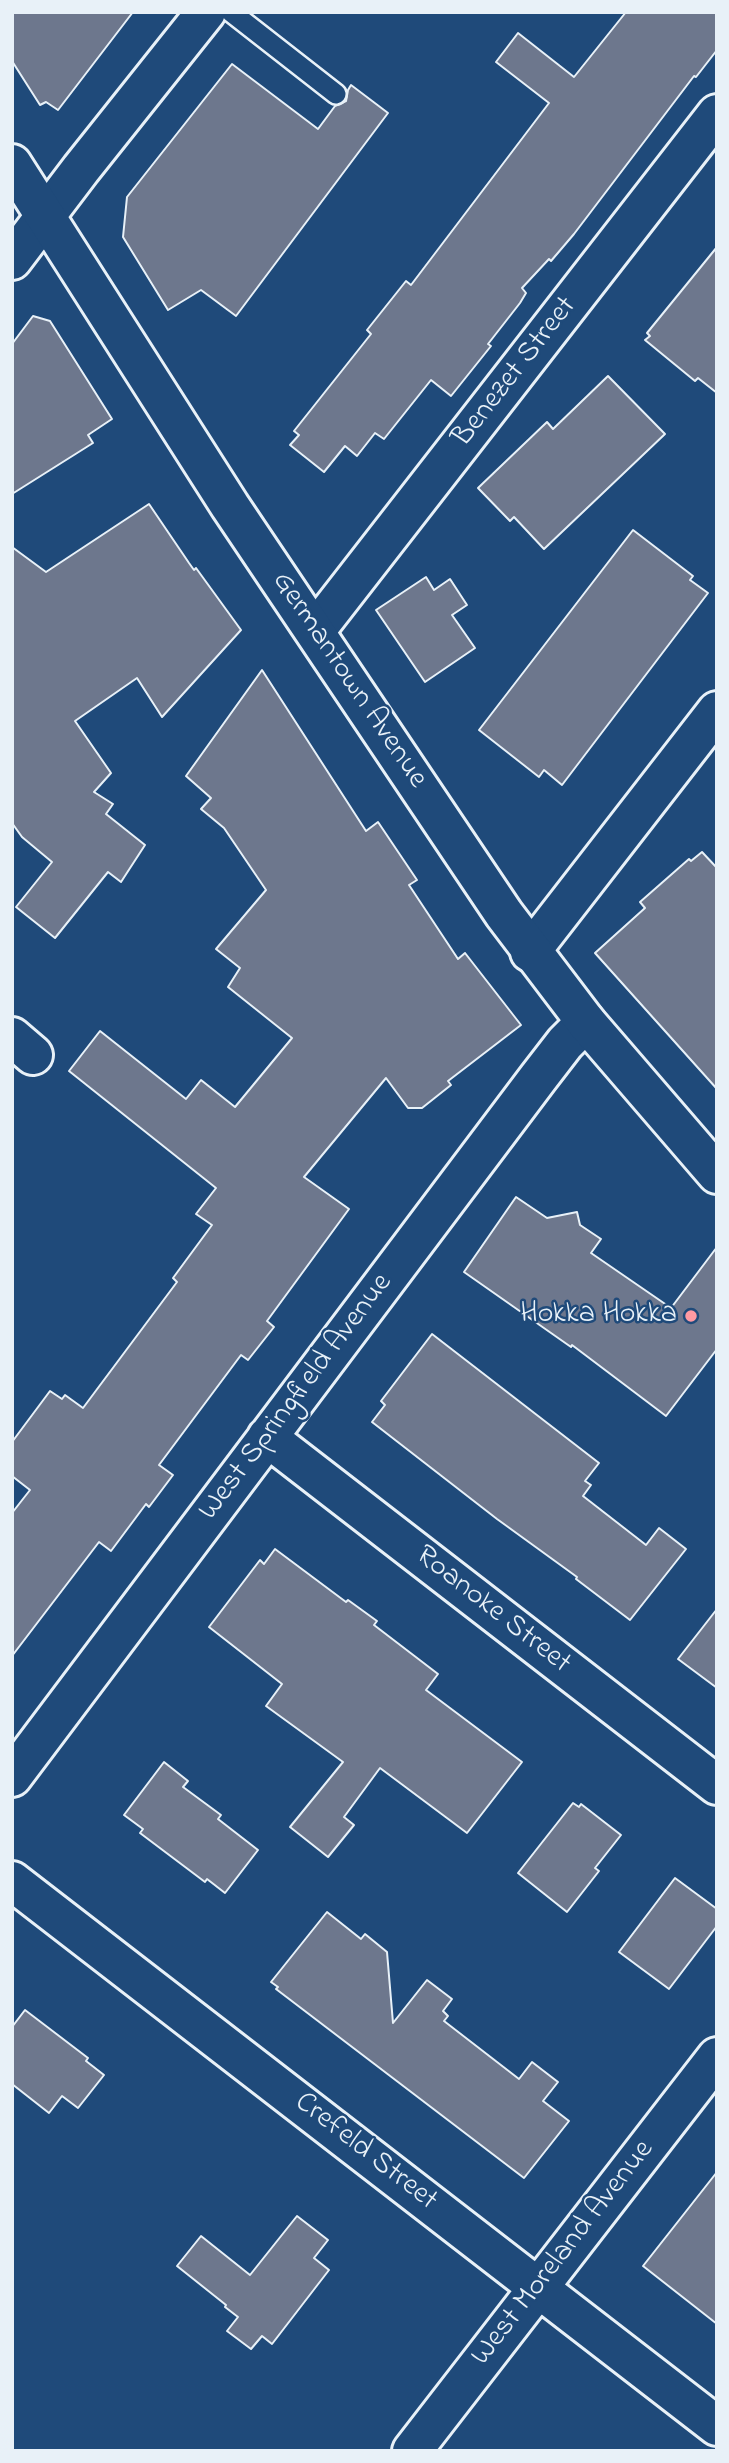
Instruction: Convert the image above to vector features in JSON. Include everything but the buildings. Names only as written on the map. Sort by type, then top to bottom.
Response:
[{"type":"street","points":[[12,260],[205,12]]},
{"type":"street","name":"Benezet Street","points":[[315,631],[717,114]]},
{"type":"street","name":"Germantown Avenue","points":[[12,164],[230,506],[530,952],[586,1023],[717,1174]]},
{"type":"street","points":[[530,952],[717,711]]},
{"type":"street","name":"West Springfield Avenue","points":[[12,1777],[538,1078],[565,1043],[586,1023]]},
{"type":"street","name":"Roanoke Street","points":[[267,1437],[717,1785]]},
{"type":"street","name":"Crefeld Street","points":[[12,1881],[717,2426]]},
{"type":"street","name":"West Moreland Avenue","points":[[412,2451],[717,2057]]},
{"type":"lane","points":[[231,12],[336,94]]},
{"type":"place","name":"Hokka Hokka","points":[[691,1316]]}]
